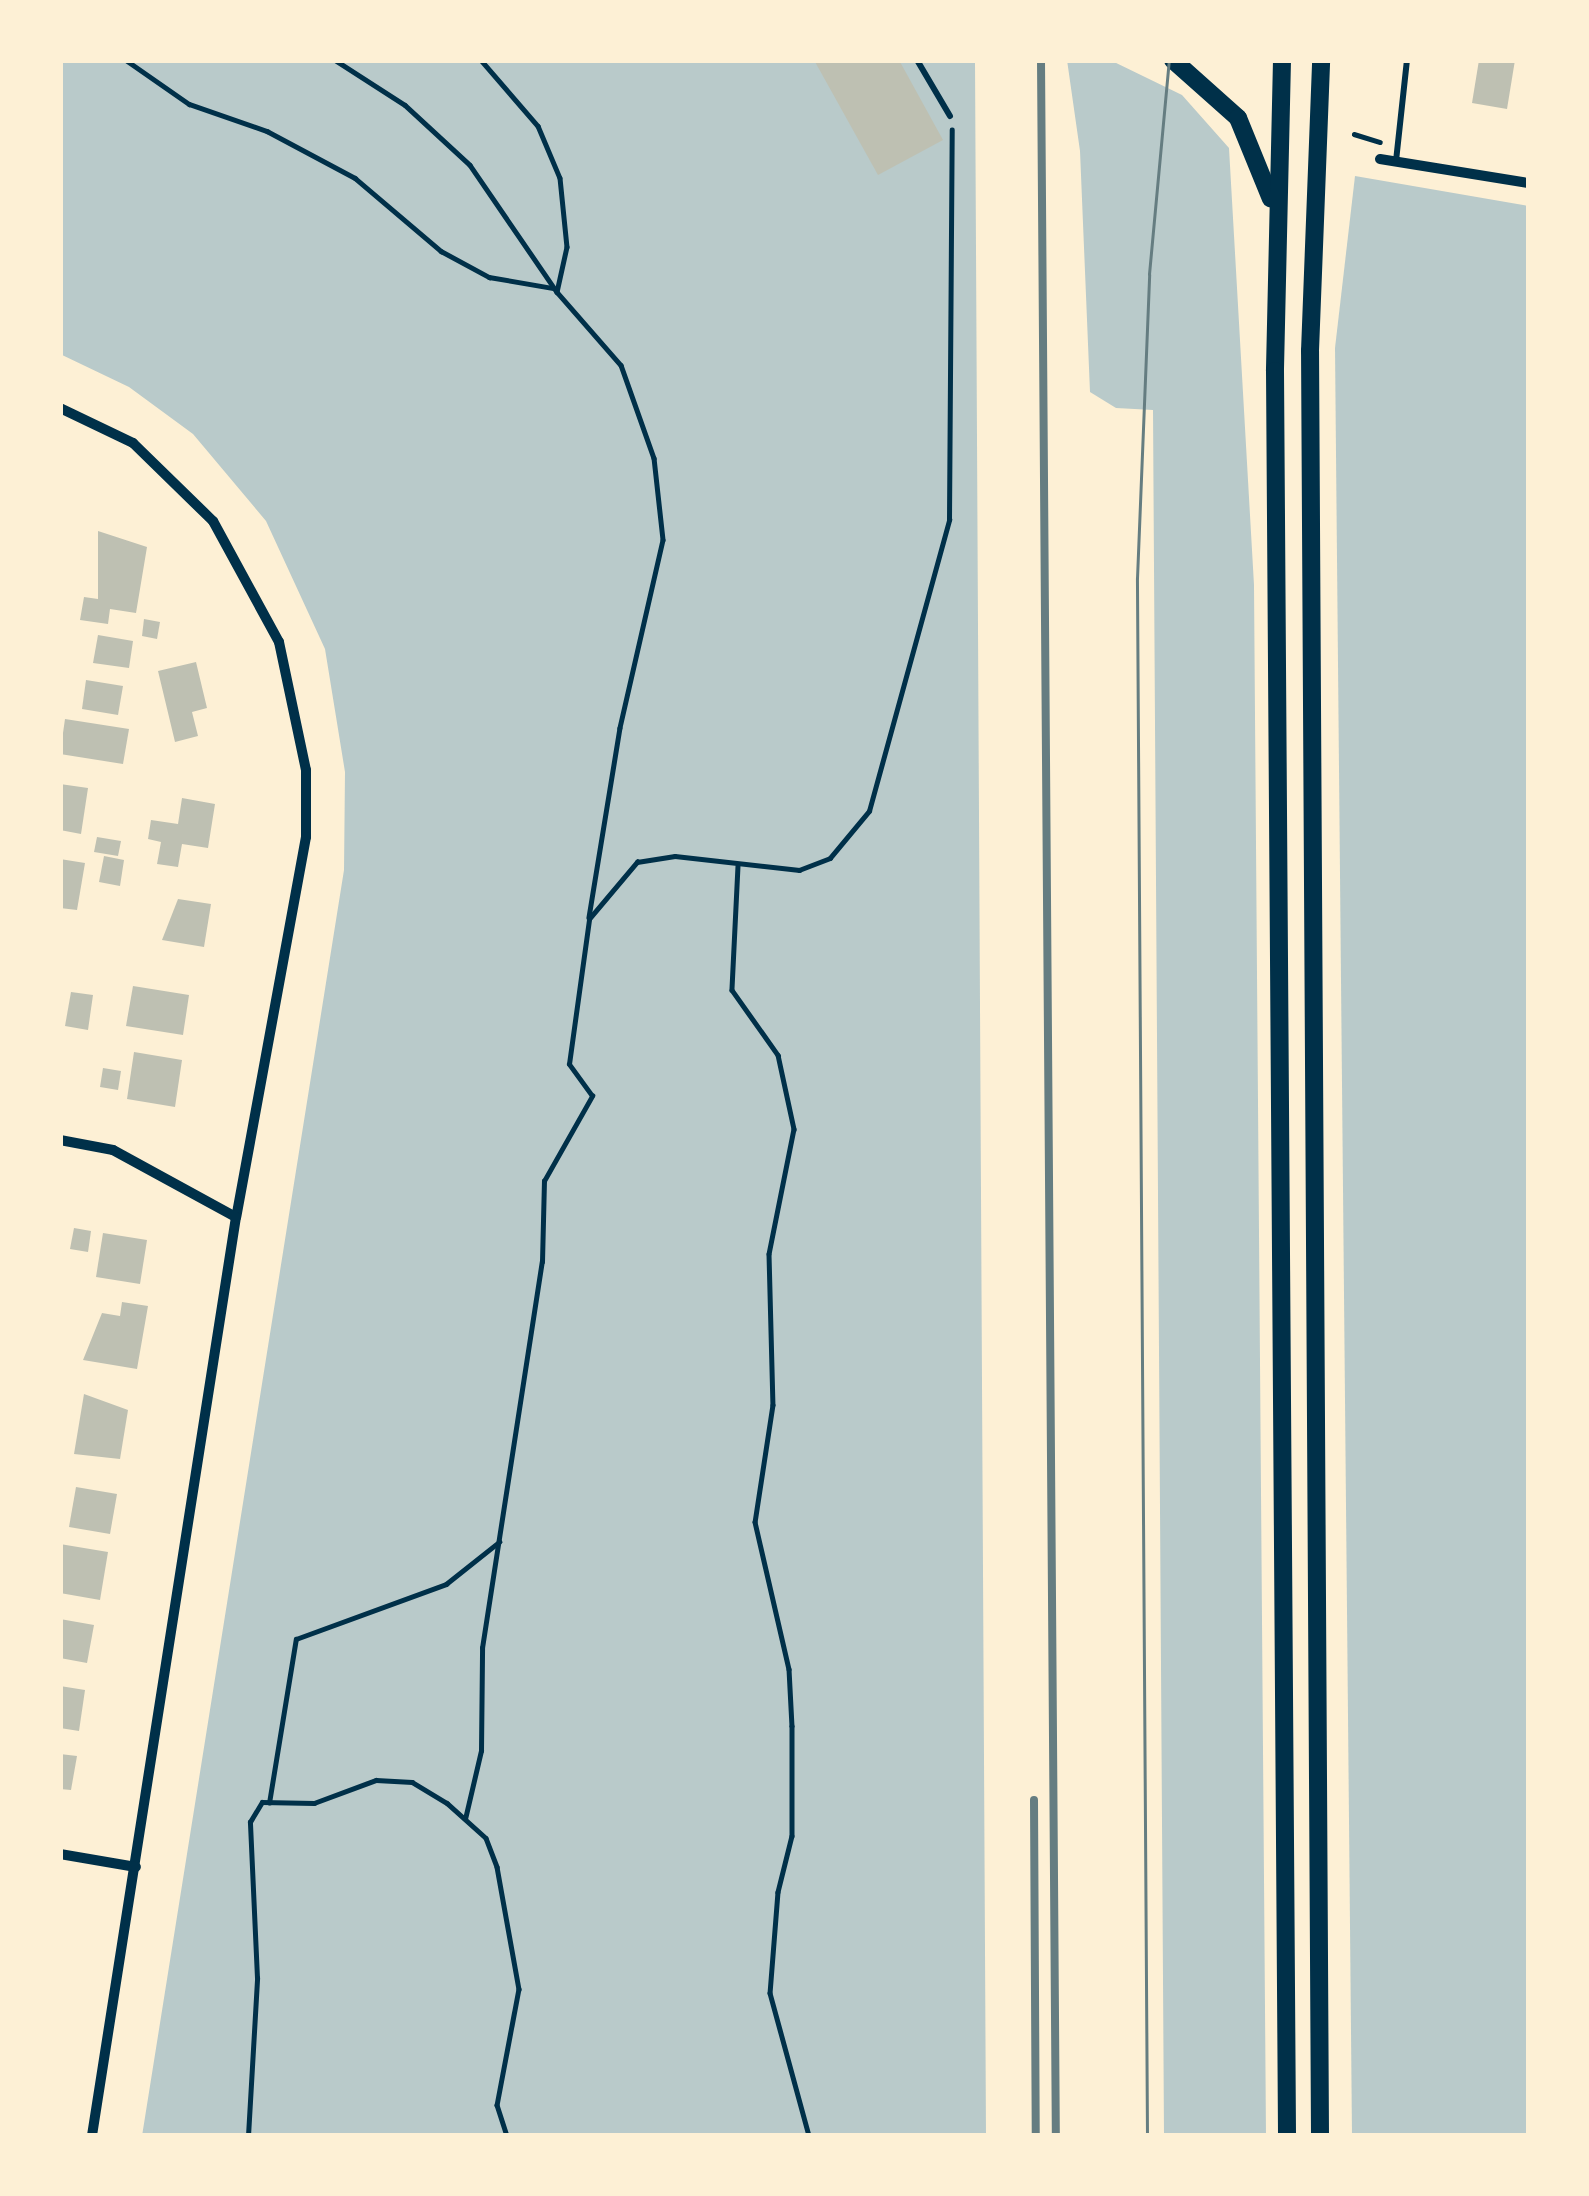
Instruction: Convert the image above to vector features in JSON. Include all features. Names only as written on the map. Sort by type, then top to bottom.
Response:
[{"type":"highway","points":[[1173,60],[1238,118],[1275,208]]},
{"type":"highway","points":[[1282,60],[1275,208],[1287,2136]]},
{"type":"highway","points":[[1320,2136],[1310,351],[1322,60]]},
{"type":"street","points":[[1380,159],[1529,183]]},
{"type":"street","points":[[60,408],[160,464],[213,521],[250,579],[279,642],[299,717],[306,837],[236,1217],[92,2136]]},
{"type":"street","points":[[60,1140],[113,1150],[236,1217]]},
{"type":"street","points":[[60,1854],[136,1867]]},
{"type":"lane","points":[[917,60],[950,116]]},
{"type":"lane","points":[[1396,161],[1407,60]]},
{"type":"path","points":[[126,60],[189,104],[267,131],[355,178],[441,251],[489,277],[555,290]]},
{"type":"path","points":[[335,60],[405,105],[470,165],[555,290],[621,365],[654,458],[663,540],[620,728],[569,1064],[592,1096],[544,1181],[542,1262],[482,1648],[481,1750],[465,1819]]},
{"type":"path","points":[[481,60],[538,126],[560,178],[567,247],[555,290]]},
{"type":"path","points":[[589,919],[637,862],[675,856],[782,871],[830,858],[877,791],[949,520],[950,116]]},
{"type":"path","points":[[739,866],[732,990],[778,1055],[794,1129],[769,1254],[773,1405],[755,1522],[789,1669],[792,1726],[792,1836],[778,1892],[770,1993],[809,2136]]},
{"type":"path","points":[[248,2136],[256,1978],[248,1838],[250,1822],[269,1803],[296,1639],[446,1584],[500,1542]]},
{"type":"path","points":[[269,1803],[314,1803],[376,1780],[412,1782],[486,1838],[514,1932],[519,1989],[497,2105],[507,2136]]},
{"type":"shaded area","points":[[60,60],[975,60],[986,2136],[142,2136],[344,870],[345,772],[325,649],[266,521],[193,434],[129,387],[60,354]]},
{"type":"shaded area","points":[[1067,60],[1110,60],[1182,95],[1229,148],[1254,585],[1266,2136],[1164,2136],[1153,410],[1116,408],[1090,392],[1080,151]]},
{"type":"shaded area","points":[[1355,176],[1529,206],[1529,2136],[1352,2136],[1335,348]]},
{"type":"building","points":[[814,60],[899,60],[943,140],[878,175]]},
{"type":"building","points":[[1479,60],[1515,60],[1507,109],[1472,103]]},
{"type":"building","points":[[98,531],[147,547],[136,613],[110,609],[108,624],[80,620],[84,597],[98,599]]},
{"type":"building","points":[[144,619],[160,622],[157,639],[142,636]]},
{"type":"building","points":[[98,635],[133,641],[129,668],[93,663]]},
{"type":"building","points":[[196,662],[207,708],[192,712],[198,736],[175,742],[158,671]]},
{"type":"building","points":[[86,680],[123,686],[118,715],[82,709]]},
{"type":"building","points":[[65,719],[129,729],[123,764],[60,754]]},
{"type":"building","points":[[60,784],[88,788],[81,834],[60,830]]},
{"type":"building","points":[[182,798],[215,804],[208,848],[182,844],[178,867],[157,864],[161,842],[148,839],[151,820],[178,824]]},
{"type":"building","points":[[97,837],[121,841],[118,856],[94,852]]},
{"type":"building","points":[[104,856],[124,860],[120,886],[99,882]]},
{"type":"building","points":[[60,859],[85,863],[77,910],[60,908]]},
{"type":"building","points":[[178,899],[211,904],[204,947],[162,940]]},
{"type":"building","points":[[133,986],[189,995],[183,1035],[126,1026]]},
{"type":"building","points":[[71,992],[93,995],[88,1030],[65,1026]]},
{"type":"building","points":[[134,1052],[182,1060],[175,1107],[127,1099]]},
{"type":"building","points":[[103,1068],[121,1071],[118,1090],[100,1087]]},
{"type":"building","points":[[74,1228],[91,1231],[88,1252],[70,1249]]},
{"type":"building","points":[[103,1233],[147,1240],[140,1284],[96,1277]]},
{"type":"building","points":[[122,1302],[148,1306],[137,1369],[83,1360],[102,1313],[120,1316]]},
{"type":"building","points":[[84,1394],[128,1410],[120,1459],[74,1454]]},
{"type":"building","points":[[76,1487],[117,1494],[110,1534],[69,1527]]},
{"type":"building","points":[[60,1544],[108,1552],[100,1600],[60,1593]]},
{"type":"building","points":[[60,1619],[94,1625],[87,1663],[60,1658]]},
{"type":"building","points":[[60,1686],[85,1690],[79,1731],[60,1728]]},
{"type":"building","points":[[60,1754],[77,1756],[71,1790],[60,1789]]},
{"type":"tram line","points":[[1147,2136],[1137,578],[1149,274],[1169,60]]},
{"type":"railway","points":[[1041,60],[1056,2136]]},
{"type":"railway","points":[[1034,1800],[1036,2136]]}]
